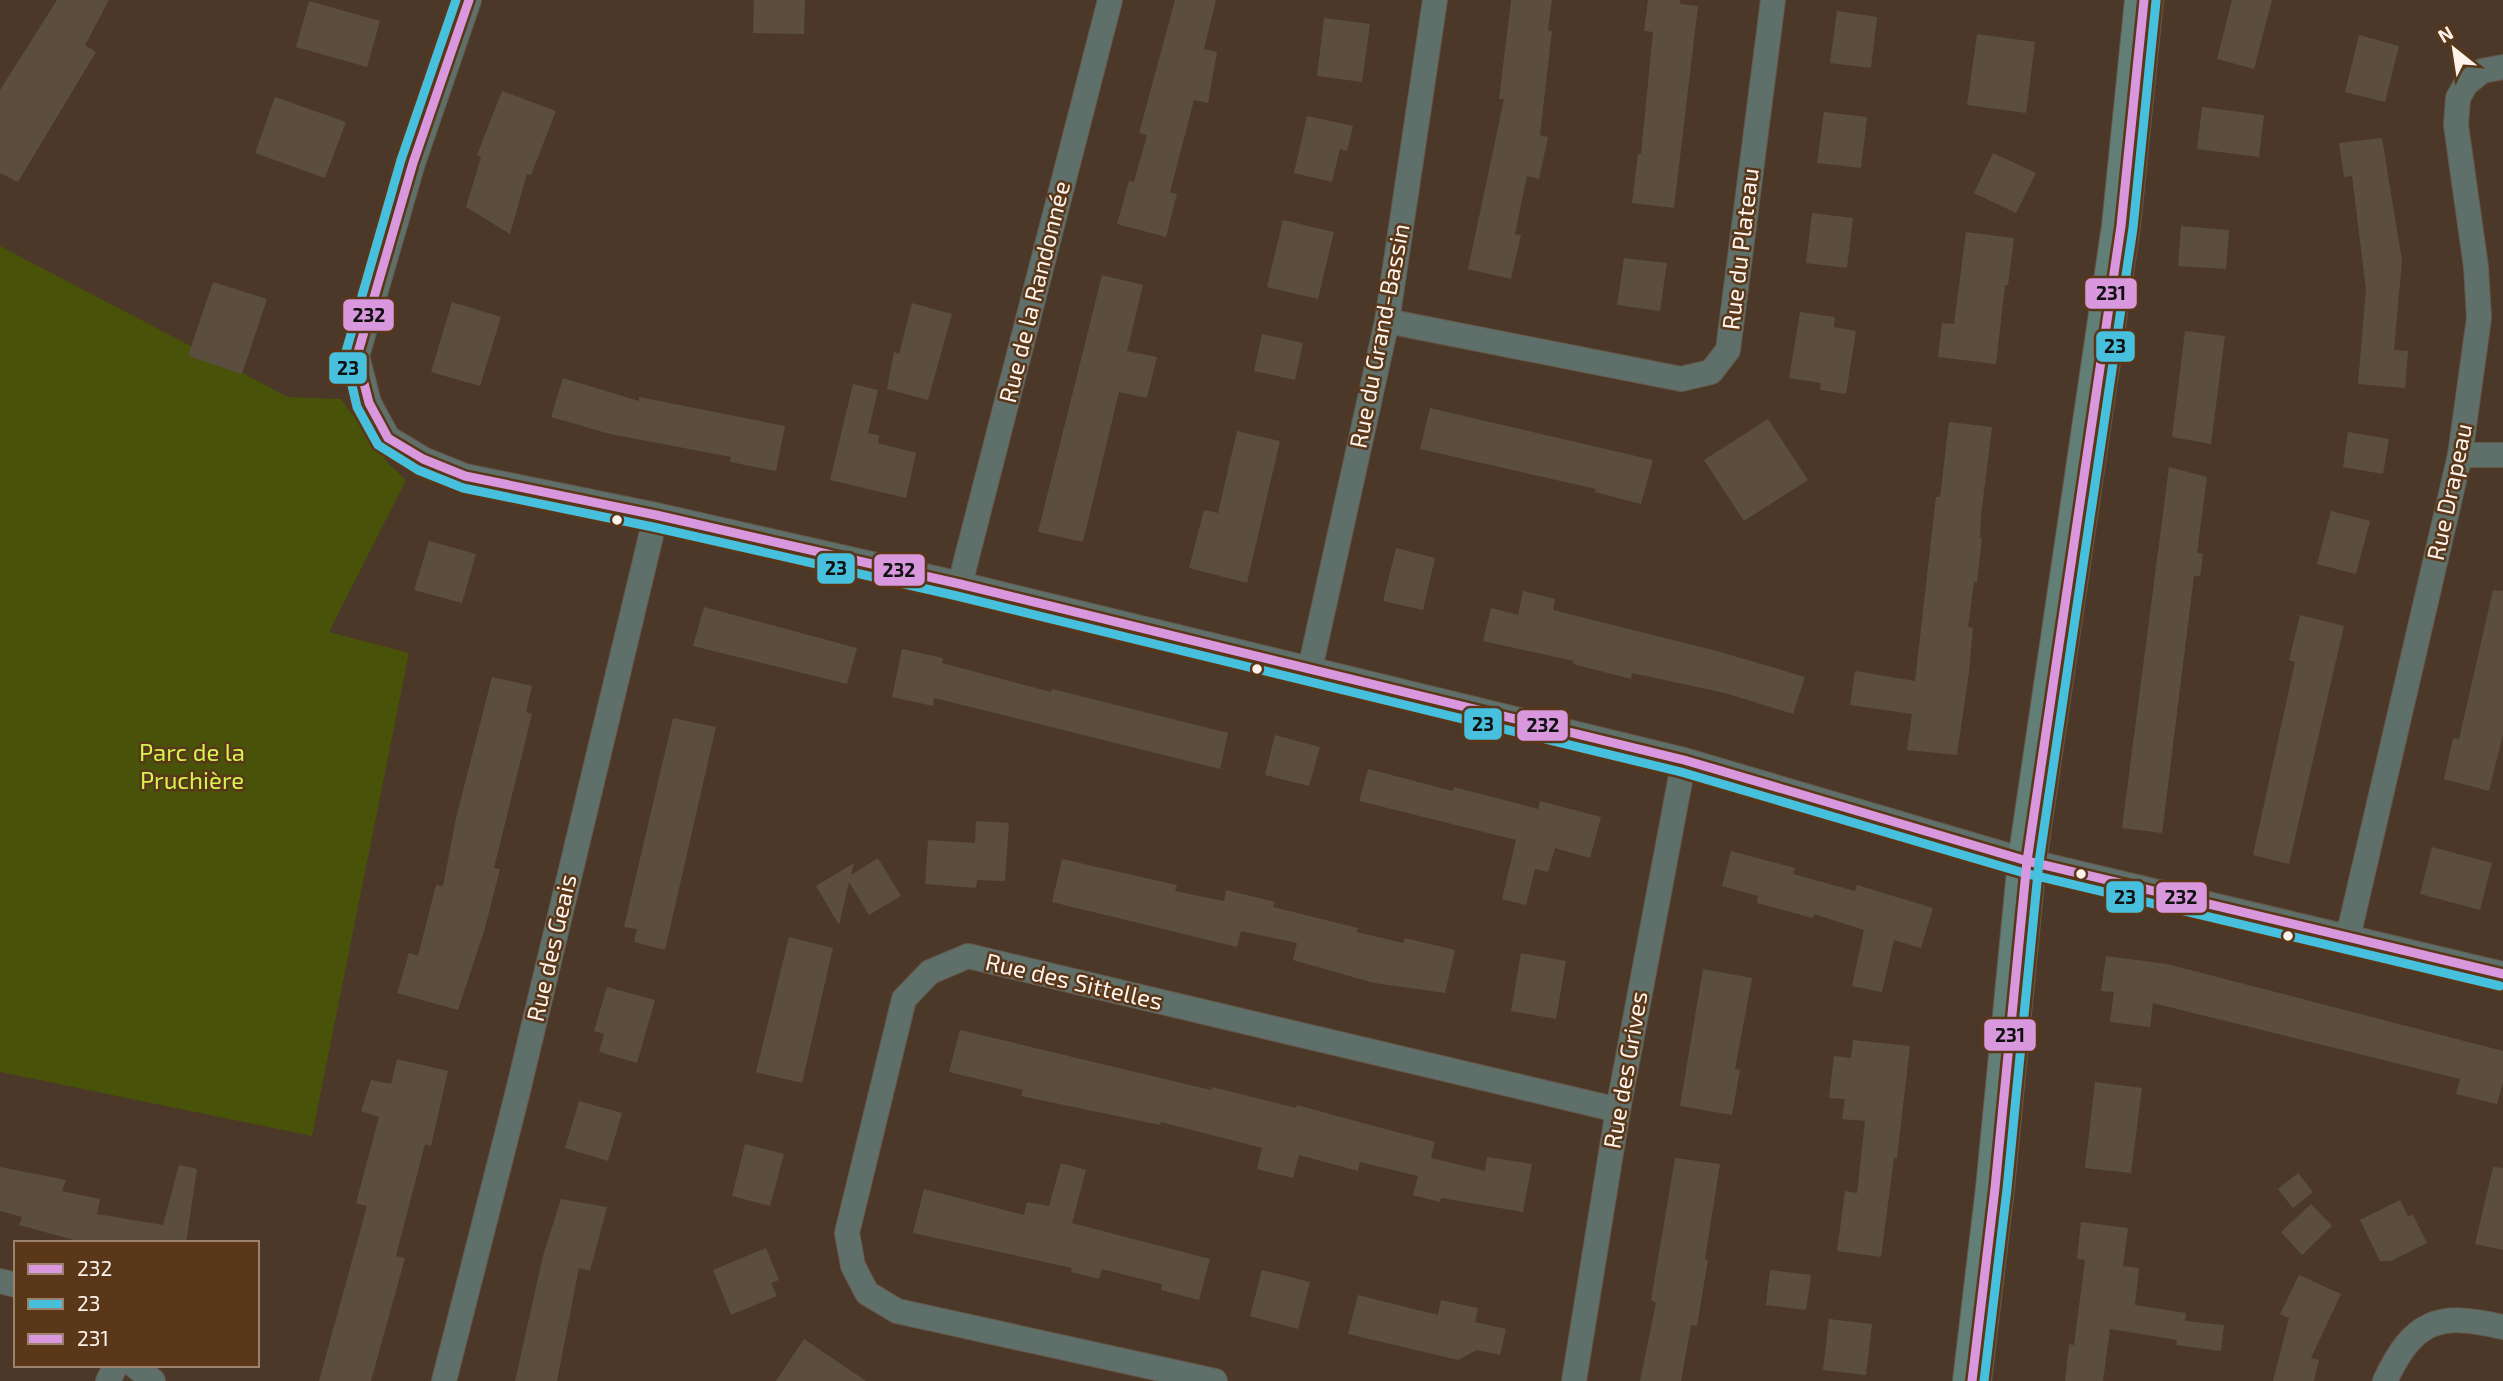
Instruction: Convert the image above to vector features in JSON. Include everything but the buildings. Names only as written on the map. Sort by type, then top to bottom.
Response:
[{"type":"main road","points":[[1972,1381],[1995,1188],[2027,861],[2121,226],[2144,0]]},
{"type":"street","points":[[469,0],[413,163],[357,356],[369,403],[388,438],[423,459],[465,476],[656,515],[960,584],[1684,760],[2027,861],[2503,974]]},
{"type":"street","name":"Rue de la Randonnée","points":[[960,584],[1110,0]]},
{"type":"street","name":"Rue du Grand-Bassin","points":[[1310,669],[1387,321],[1435,0]]},
{"type":"street","name":"Rue du Plateau","points":[[1387,321],[1681,379],[1711,372],[1728,350],[1773,0]]},
{"type":"street","name":"Rue Drapeau","points":[[2348,937],[2460,455],[2479,318],[2476,267],[2456,125],[2458,98],[2466,84],[2482,71],[2503,67]]},
{"type":"street","points":[[2460,455],[2503,456]]},
{"type":"street","name":"Rue des Geais","points":[[444,1381],[517,1095],[656,515]]},
{"type":"street","name":"Rue des Grives","points":[[1574,1381],[1618,1110],[1684,760]]},
{"type":"street","name":"Rue des Sittelles","points":[[1214,1381],[897,1311],[867,1293],[853,1266],[847,1234],[904,999],[930,972],[968,956],[1618,1110]]},
{"type":"street","points":[[2385,1381],[2397,1355],[2416,1334],[2438,1322],[2466,1318],[2503,1327]]},
{"type":"street","points":[[136,1367],[153,1381]]},
{"type":"green space","name":"Parc de la Pruchière","points":[[0,246],[288,397],[341,399],[387,462],[406,480],[329,632],[409,653],[312,1136],[0,1072]]},
{"type":"transit line","name":"23","points":[[456,0],[401,160],[345,355],[357,407],[378,445],[418,470],[463,488],[653,527],[957,596],[1681,772],[2024,873],[2500,986]]},
{"type":"transit line","name":"232","points":[[469,0],[413,163],[357,356],[369,403],[388,438],[423,459],[465,476],[656,515],[960,584],[1684,760],[2027,861],[2503,974]]},
{"type":"transit line","name":"231","points":[[1972,1381],[1995,1188],[2027,861],[2121,226],[2144,0]]},
{"type":"transit line","name":"23","points":[[1984,1381],[2007,1189],[2039,862],[2133,228],[2156,1]]}]
